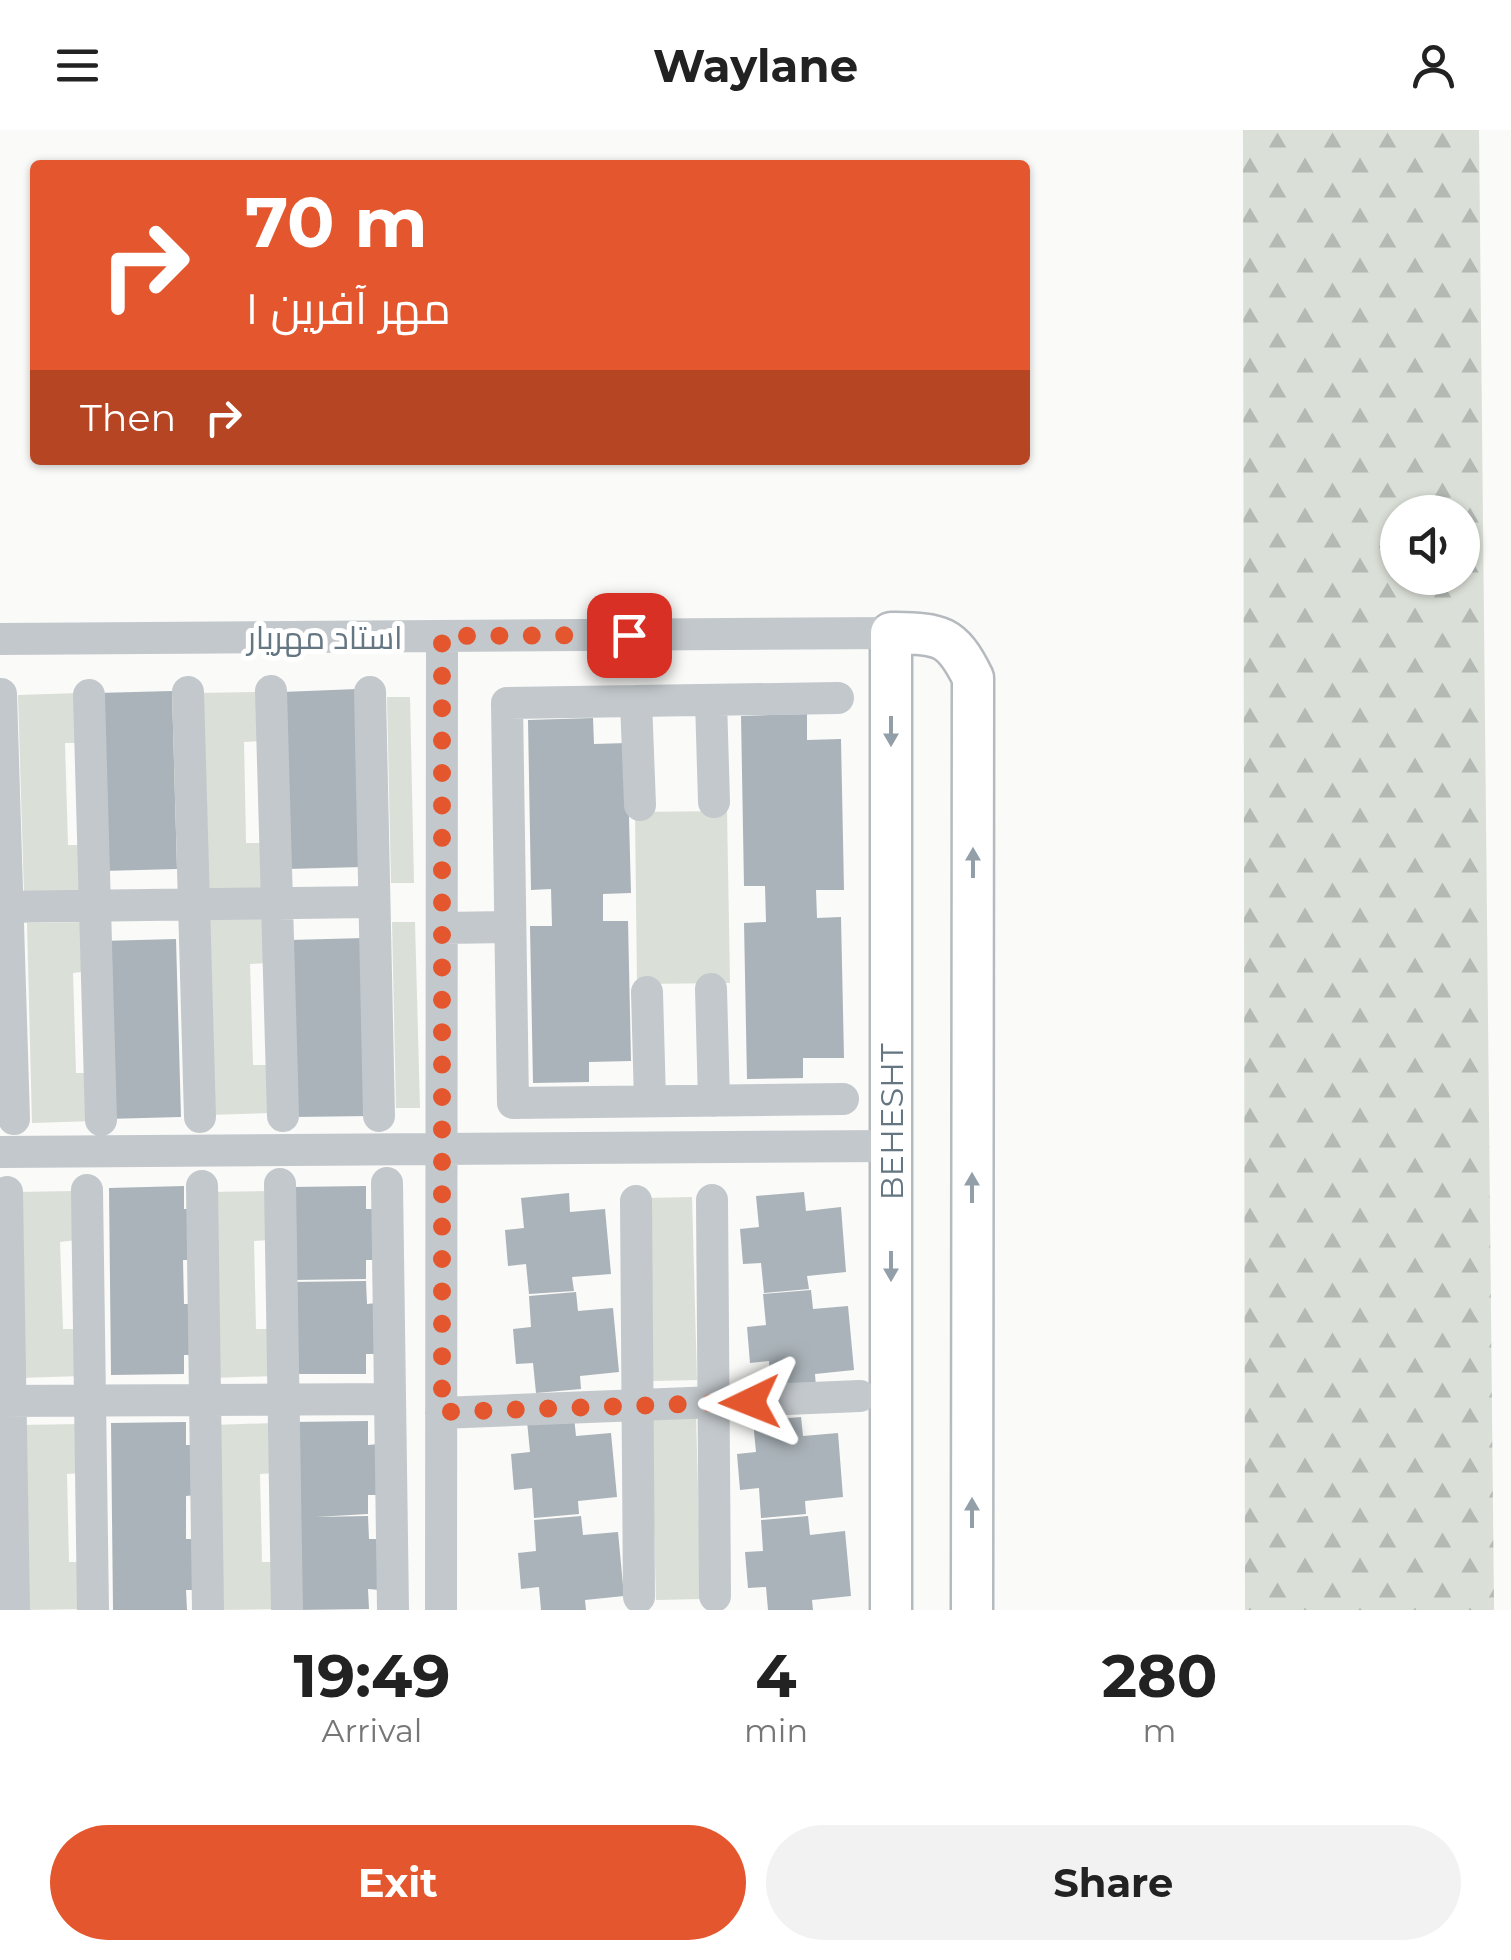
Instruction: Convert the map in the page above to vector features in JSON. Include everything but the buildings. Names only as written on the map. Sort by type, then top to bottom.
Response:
[{"type":"main road","points":[[891,633],[929,634],[958,648],[973,678],[972,1610]]},
{"type":"main road","name":"BEHESHT","points":[[891,633],[891,1610]]},
{"type":"street","name":"استاد مهریار","points":[[0,639],[891,633]]},
{"type":"street","points":[[441,1610],[442,636]]},
{"type":"street","points":[[271,691],[283,1116]]},
{"type":"street","points":[[188,692],[200,1117]]},
{"type":"street","points":[[370,692],[379,1116]]},
{"type":"street","points":[[2,694],[4,907],[14,1119]]},
{"type":"street","points":[[88,695],[101,1120]]},
{"type":"street","points":[[838,698],[507,703],[513,1103],[843,1099]]},
{"type":"street","points":[[711,700],[714,802]]},
{"type":"street","points":[[636,701],[640,805]]},
{"type":"street","points":[[4,907],[374,902]]},
{"type":"street","points":[[442,928],[510,927]]},
{"type":"street","points":[[711,988],[714,1100]]},
{"type":"street","points":[[647,992],[650,1101]]},
{"type":"street","points":[[0,1152],[890,1146]]},
{"type":"street","points":[[387,1183],[394,1610]]},
{"type":"street","points":[[280,1184],[287,1610]]},
{"type":"street","points":[[202,1186],[208,1610]]},
{"type":"street","points":[[87,1190],[93,1610]]},
{"type":"street","points":[[7,1192],[5,1401],[14,1610]]},
{"type":"street","points":[[712,1200],[715,1596]]},
{"type":"street","points":[[636,1201],[639,1597]]},
{"type":"street","points":[[442,1412],[860,1396]]},
{"type":"street","points":[[5,1401],[390,1400]]},
{"type":"green space","points":[[1243,130],[1479,130],[1494,1610],[1245,1610]]},
{"type":"green space","points":[[259,692],[260,741],[244,742],[246,843],[263,843],[265,891],[202,893],[197,693]]},
{"type":"green space","points":[[80,693],[82,743],[65,743],[68,845],[85,845],[86,893],[24,894],[18,695]]},
{"type":"green space","points":[[387,697],[410,697],[414,883],[391,883]]},
{"type":"green space","points":[[727,811],[730,983],[637,984],[635,812]]},
{"type":"green space","points":[[265,914],[266,963],[250,964],[253,1065],[270,1065],[271,1113],[209,1115],[204,915]]},
{"type":"green space","points":[[88,922],[89,971],[73,973],[76,1073],[93,1073],[94,1121],[32,1123],[27,923]]},
{"type":"green space","points":[[392,922],[415,922],[420,1108],[396,1108]]},
{"type":"green space","points":[[76,1191],[77,1240],[60,1242],[63,1329],[81,1329],[82,1376],[19,1378],[14,1192]]},
{"type":"green space","points":[[269,1191],[270,1240],[254,1241],[256,1329],[274,1329],[275,1376],[212,1378],[207,1192]]},
{"type":"green space","points":[[692,1197],[697,1380],[652,1381],[647,1198]]},
{"type":"green space","points":[[696,1415],[701,1599],[656,1600],[651,1417]]},
{"type":"green space","points":[[275,1423],[276,1473],[260,1474],[262,1562],[280,1562],[281,1609],[218,1610],[213,1425]]},
{"type":"green space","points":[[82,1424],[83,1473],[67,1474],[69,1562],[87,1562],[88,1609],[25,1610],[20,1425]]},
{"type":"route","points":[[629,635],[442,636],[442,1412],[750,1402]]}]
